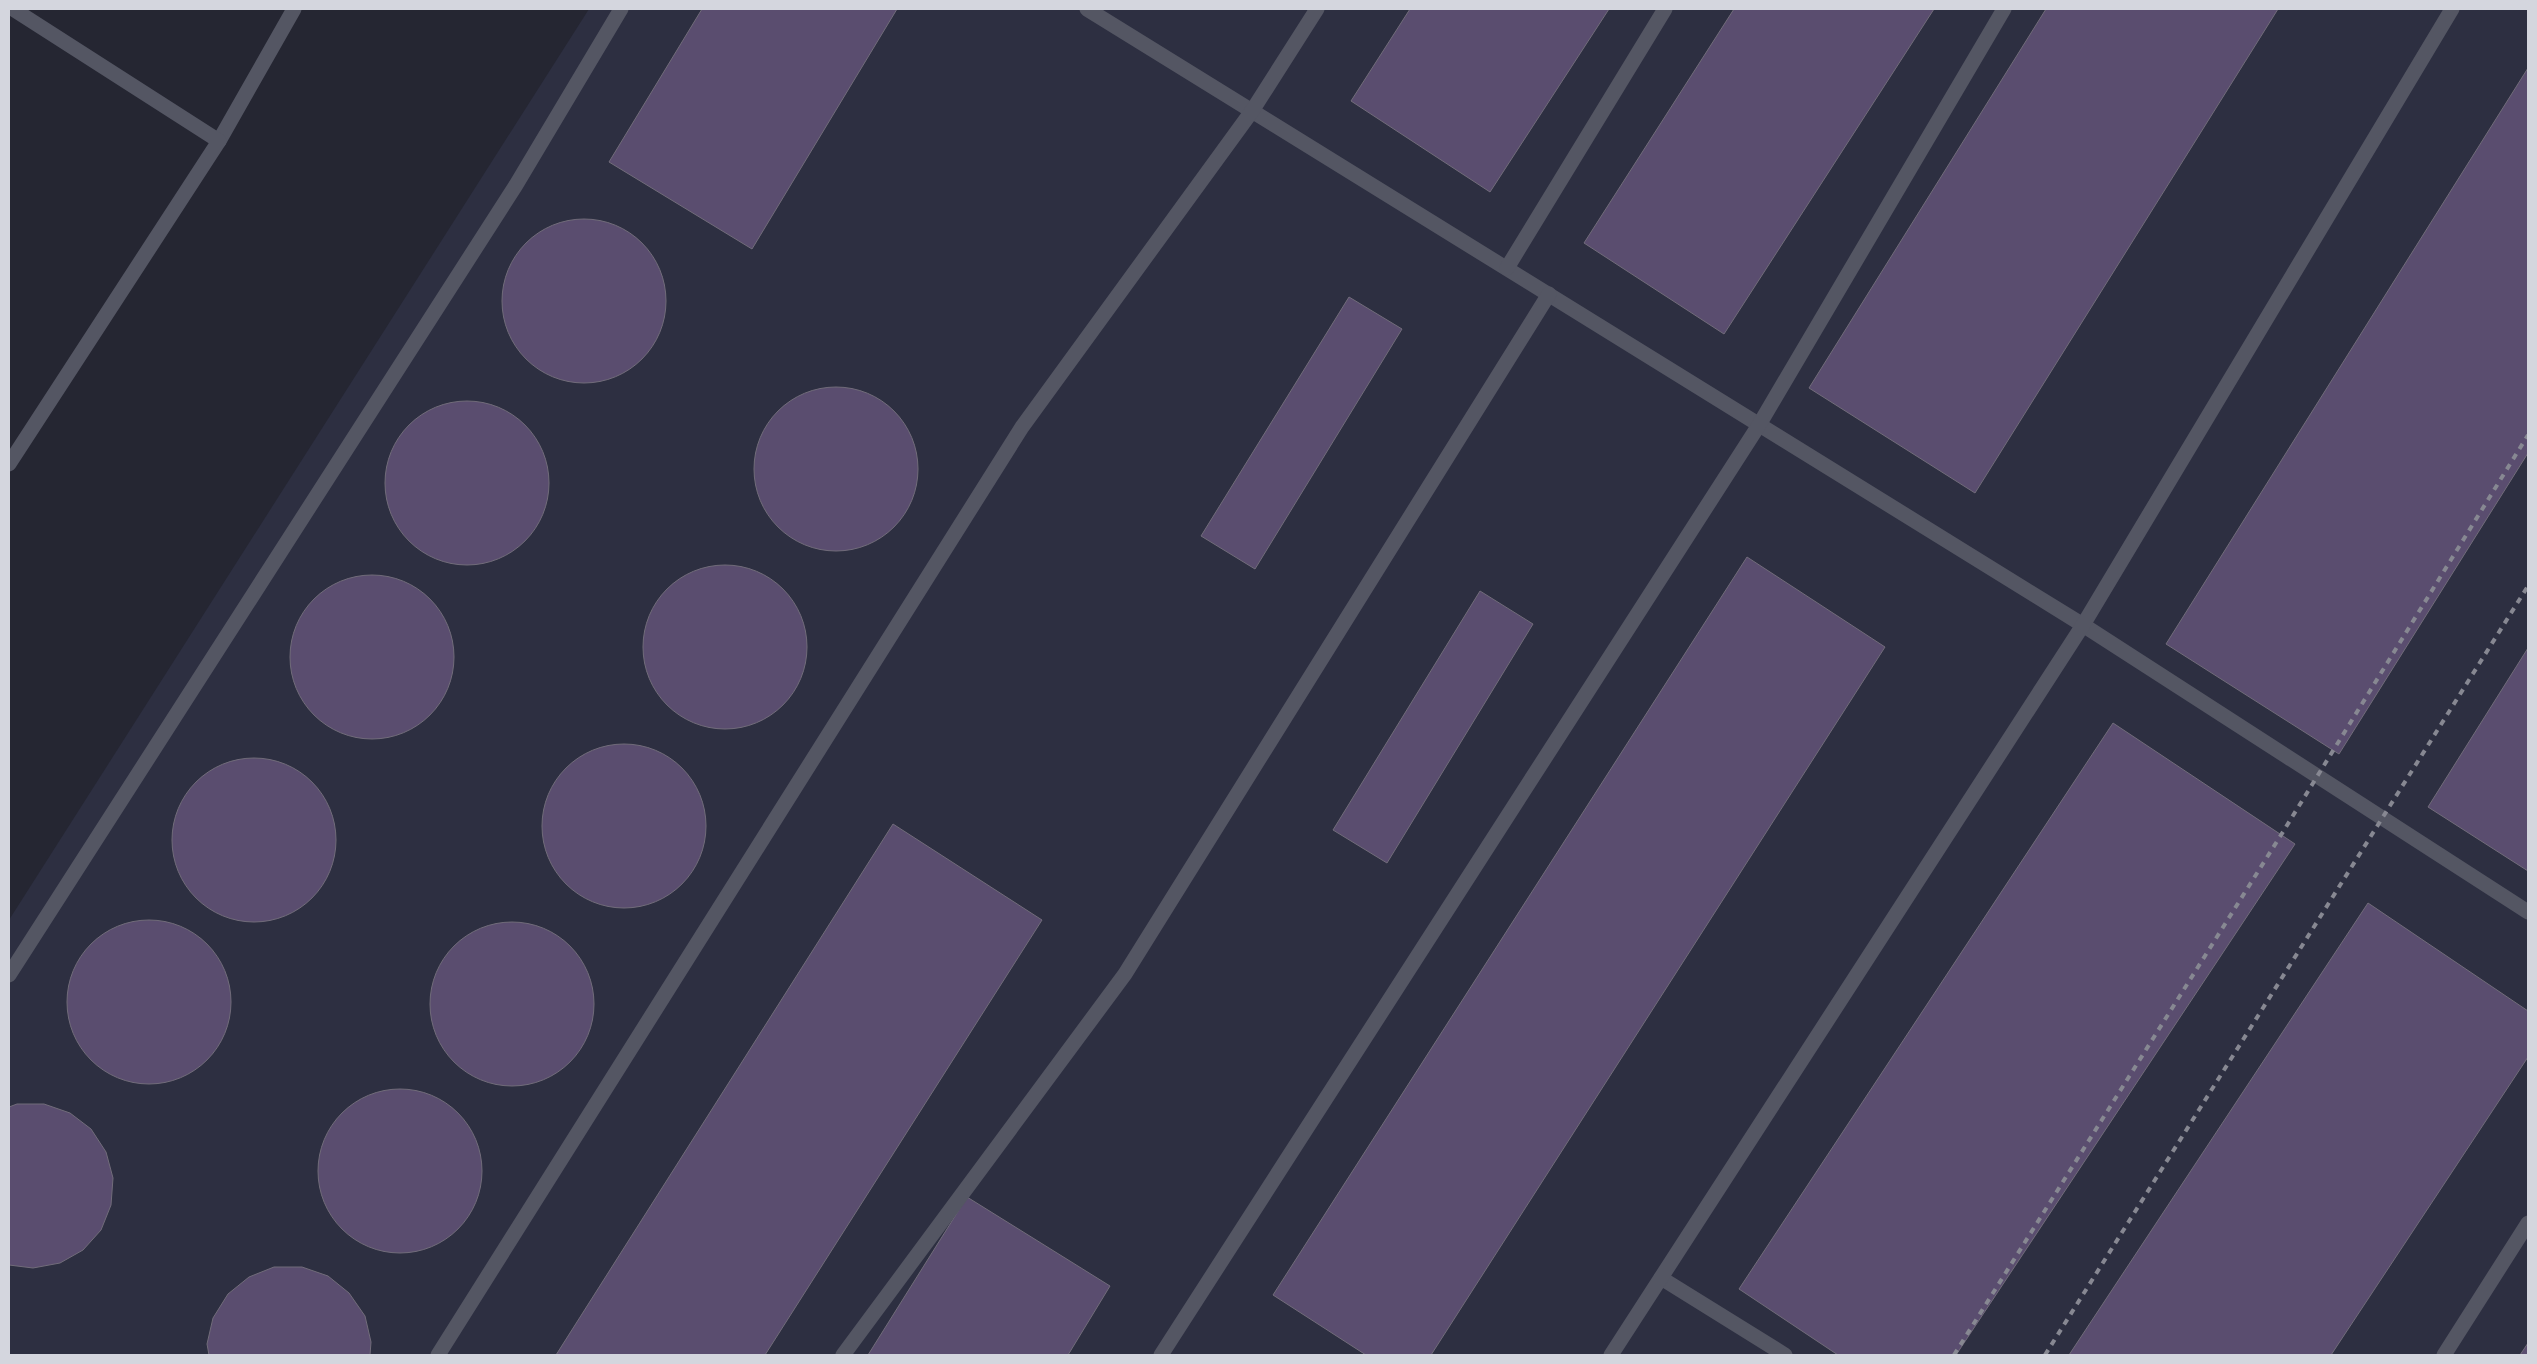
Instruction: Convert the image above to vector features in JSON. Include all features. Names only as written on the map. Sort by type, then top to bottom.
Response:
[{"type":"street","points":[[13,9],[219,141]]},
{"type":"street","points":[[9,464],[219,141],[294,9]]},
{"type":"street","points":[[9,975],[516,184],[621,9]]},
{"type":"street","points":[[1087,9],[2083,625],[2528,912]]},
{"type":"street","points":[[438,1355],[1022,427],[1252,111],[1317,9]]},
{"type":"street","points":[[1507,268],[1665,9]]},
{"type":"street","points":[[1161,1355],[1759,425],[2004,9]]},
{"type":"street","points":[[1611,1355],[2083,625],[2452,9]]},
{"type":"street","points":[[843,1355],[1126,974],[1549,294]]},
{"type":"street","points":[[2444,1355],[2528,1223]]},
{"type":"street","points":[[1661,1278],[1785,1355]]},
{"type":"shaded area","points":[[589,9],[2528,9],[2528,1355],[9,1355],[9,920]]},
{"type":"building","points":[[702,9],[897,9],[752,249],[609,162]]},
{"type":"building","points":[[1410,9],[1609,9],[1490,192],[1351,101]]},
{"type":"building","points":[[1734,9],[1934,9],[1724,334],[1584,243]]},
{"type":"building","points":[[2046,9],[2278,9],[1975,493],[1809,388]]},
{"type":"building","points":[[2528,68],[2528,453],[2339,754],[2166,644]]},
{"type":"building","points":[[584,219],[615,225],[642,243],[660,270],[666,301],[660,332],[642,359],[615,377],[584,383],[553,377],[526,359],[508,332],[502,301],[508,270],[526,243],[553,225]]},
{"type":"building","points":[[1349,297],[1402,329],[1255,569],[1201,536]]},
{"type":"building","points":[[836,387],[867,393],[894,411],[912,438],[918,469],[912,500],[894,527],[867,545],[836,551],[805,545],[778,527],[760,500],[754,469],[760,438],[778,411],[805,393]]},
{"type":"building","points":[[467,401],[498,407],[525,425],[543,452],[549,483],[543,514],[525,541],[498,559],[467,565],[436,559],[409,541],[391,514],[385,483],[391,452],[409,425],[436,407]]},
{"type":"building","points":[[1747,557],[1885,647],[1431,1355],[1366,1355],[1273,1295]]},
{"type":"building","points":[[725,565],[749,569],[764,575],[783,589],[797,608],[803,623],[807,647],[803,671],[797,686],[783,705],[764,719],[749,725],[725,729],[701,725],[686,719],[667,705],[653,686],[647,671],[643,647],[647,623],[653,608],[667,589],[686,575],[701,569]]},
{"type":"building","points":[[372,575],[403,581],[430,599],[448,626],[454,657],[448,688],[430,715],[403,733],[372,739],[341,733],[314,715],[296,688],[290,657],[296,626],[314,599],[341,581]]},
{"type":"building","points":[[1480,591],[1533,624],[1387,863],[1333,830]]},
{"type":"building","points":[[2528,648],[2528,871],[2428,807]]},
{"type":"building","points":[[2113,723],[2295,844],[1956,1355],[1838,1355],[1739,1289]]},
{"type":"building","points":[[624,744],[655,750],[682,768],[700,795],[706,826],[700,857],[682,884],[655,902],[624,908],[593,902],[566,884],[548,857],[542,826],[548,795],[566,768],[593,750]]},
{"type":"building","points":[[254,758],[285,764],[312,782],[330,809],[336,840],[330,871],[312,898],[285,916],[254,922],[223,916],[196,898],[178,871],[172,840],[178,809],[196,782],[223,764]]},
{"type":"building","points":[[893,824],[1042,920],[765,1355],[556,1355]]},
{"type":"building","points":[[2368,903],[2528,1011],[2528,1057],[2331,1355],[2069,1355]]},
{"type":"building","points":[[149,920],[180,926],[207,944],[225,971],[231,1002],[225,1033],[207,1060],[180,1078],[149,1084],[118,1078],[91,1060],[73,1033],[67,1002],[73,971],[91,944],[118,926]]},
{"type":"building","points":[[512,922],[543,928],[570,946],[588,973],[594,1004],[588,1035],[570,1062],[543,1080],[512,1086],[481,1080],[454,1062],[436,1035],[430,1004],[436,973],[454,946],[481,928]]},
{"type":"building","points":[[400,1089],[424,1093],[439,1099],[458,1113],[472,1132],[478,1147],[482,1171],[478,1195],[472,1210],[458,1229],[439,1243],[424,1249],[400,1253],[376,1249],[361,1243],[342,1229],[328,1210],[322,1195],[318,1171],[322,1147],[328,1132],[342,1113],[361,1099],[376,1093]]},
{"type":"building","points":[[17,1104],[44,1104],[70,1113],[91,1129],[106,1152],[113,1178],[111,1205],[101,1230],[83,1250],[60,1263],[33,1268],[9,1265],[9,1107]]},
{"type":"building","points":[[967,1197],[1110,1286],[1068,1355],[868,1355]]},
{"type":"building","points":[[274,1267],[302,1267],[328,1276],[349,1293],[365,1316],[371,1342],[370,1355],[209,1355],[207,1344],[213,1318],[228,1294],[249,1277]]},
{"type":"building","points":[[2528,1343],[2528,1355],[2520,1355]]},
{"type":"railway","points":[[1954,1355],[2281,835],[2528,435]]},
{"type":"railway","points":[[2045,1355],[2528,586]]}]
